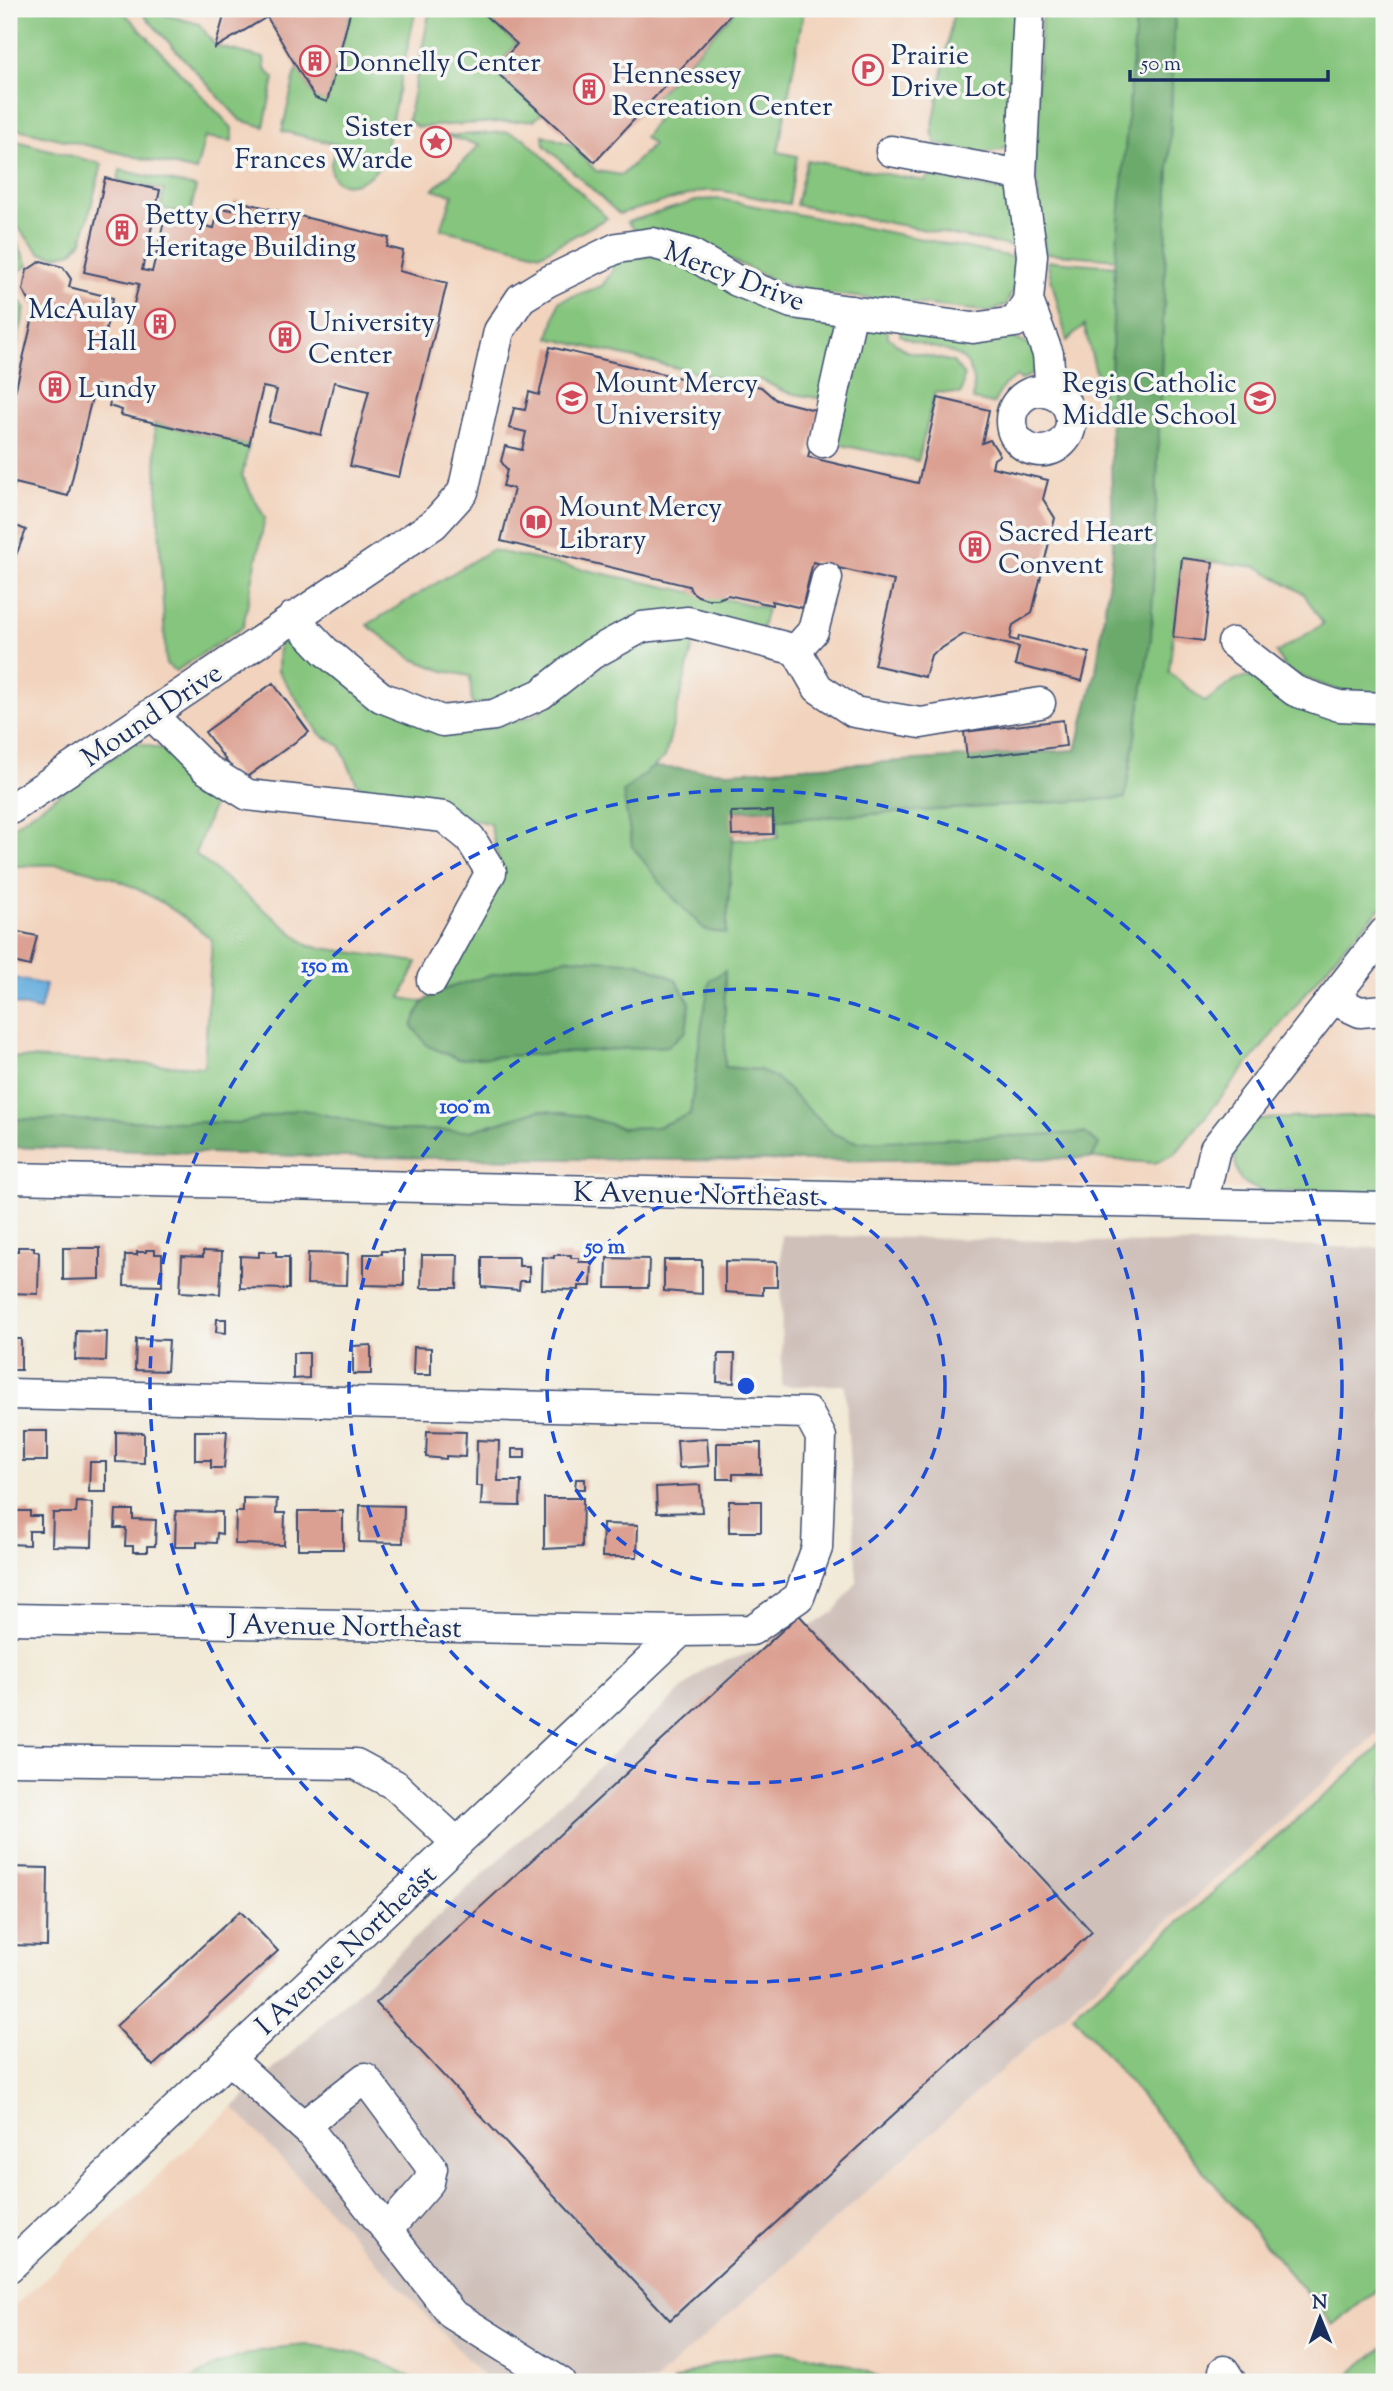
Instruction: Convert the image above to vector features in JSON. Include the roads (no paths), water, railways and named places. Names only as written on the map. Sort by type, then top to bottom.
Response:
[{"type":"street","points":[[1029,9],[1021,175],[1032,255],[1028,302],[1048,354],[1051,392]]},
{"type":"street","points":[[891,151],[1021,175]]},
{"type":"street","name":"Mercy Drive","points":[[293,617],[434,524],[463,492],[499,331],[522,298],[547,282],[617,248],[652,243],[691,254],[737,281],[792,303],[973,328],[1015,322],[1028,302]]},
{"type":"street","points":[[823,442],[852,311]]},
{"type":"street","points":[[796,650],[813,631],[827,578]]},
{"type":"street","points":[[293,617],[325,651],[381,697],[442,721],[495,715],[541,694],[592,654],[642,627],[688,622],[796,650],[818,688],[854,712],[921,723],[1040,703]]},
{"type":"street","name":"Mound Drive","points":[[9,810],[293,617]]},
{"type":"street","points":[[1233,643],[1295,691],[1339,706],[1384,708]]},
{"type":"street","points":[[151,714],[205,768],[248,795],[444,817],[470,838],[491,872],[432,980]]},
{"type":"street","points":[[1202,1204],[1215,1149],[1384,933]]},
{"type":"street","points":[[1332,999],[1360,1012],[1384,1010]]},
{"type":"street","name":"K Avenue Northeast","points":[[9,1178],[1384,1208]]},
{"type":"street","name":"J Avenue Northeast","points":[[9,1394],[808,1413],[821,1437],[817,1548],[799,1597],[752,1630],[9,1619]]},
{"type":"street","name":"I Avenue Northeast","points":[[9,2267],[681,1631]]},
{"type":"street","points":[[9,1760],[356,1764],[395,1785],[457,1843]]},
{"type":"street","points":[[229,2059],[313,2135],[452,2314],[560,2382]]},
{"type":"street","points":[[303,2126],[365,2078],[432,2168],[429,2182],[387,2230]]},
{"type":"water","points":[[9,977],[46,985],[40,1010],[9,1003]]},
{"type":"place","name":"Donnelly Center","points":[[315,61]]},
{"type":"place","name":"Prairie Drive Lot","points":[[868,70]]},
{"type":"place","name":"Hennessey Recreation Center","points":[[589,89]]},
{"type":"place","name":"Sister Frances Warde","points":[[436,142]]},
{"type":"place","name":"Betty Cherry Heritage Building","points":[[122,230]]},
{"type":"place","name":"McAulay Hall","points":[[160,324]]},
{"type":"place","name":"University Center","points":[[285,337]]},
{"type":"place","name":"Lundy","points":[[55,387]]},
{"type":"place","name":"Mount Mercy University","points":[[572,398]]},
{"type":"place","name":"Regis Catholic Middle School","points":[[1260,398]]},
{"type":"place","name":"Mount Mercy Library","points":[[536,522]]},
{"type":"place","name":"Sacred Heart Convent","points":[[975,547]]}]
